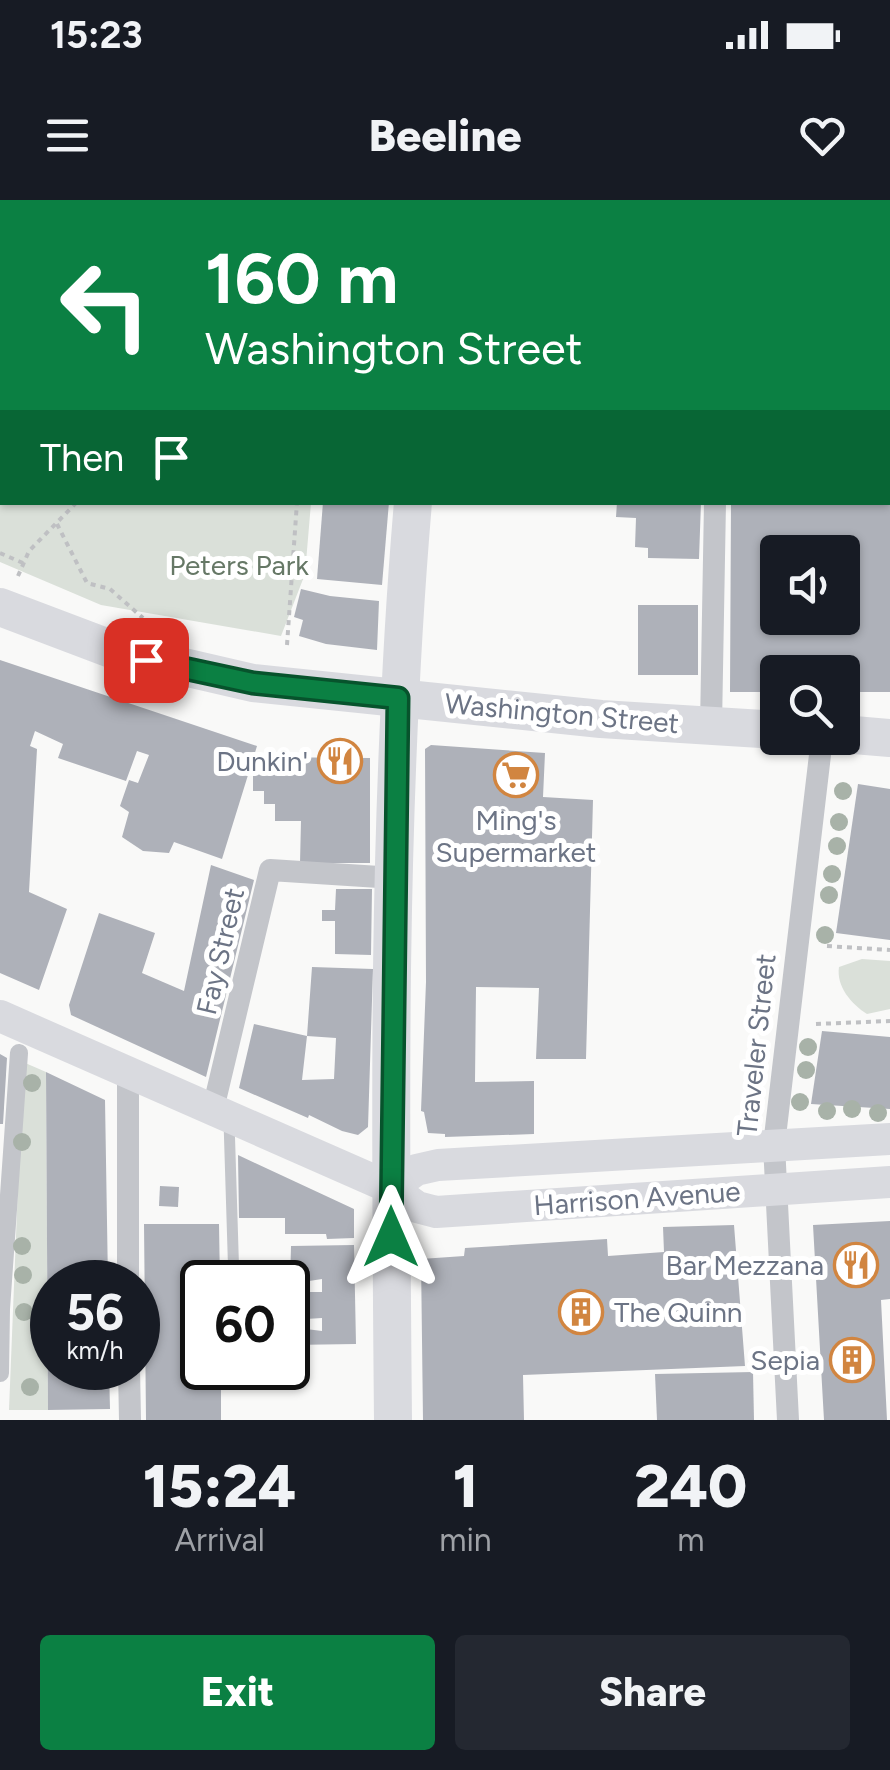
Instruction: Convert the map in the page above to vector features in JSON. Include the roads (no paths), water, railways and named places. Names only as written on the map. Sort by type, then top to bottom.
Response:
[{"type":"main road","points":[[393,1420],[391,1188],[398,698],[413,505]]},
{"type":"main road","name":"Washington Street","points":[[9,592],[119,652],[265,685],[601,719],[760,729]]},
{"type":"main road","points":[[860,736],[890,738]]},
{"type":"main road","name":"Harrison Avenue","points":[[0,1016],[391,1188],[417,1207],[436,1212],[890,1182]]},
{"type":"main road","name":"Harrison Avenue","points":[[391,1188],[416,1170],[438,1165],[890,1139]]},
{"type":"street","points":[[712,726],[714,505]]},
{"type":"street","name":"Traveler Street","points":[[788,1420],[774,1145],[820,755]]},
{"type":"street","name":"Fay Street","points":[[221,1113],[270,870],[395,878]]},
{"type":"street","points":[[0,1372],[0,1309],[19,1053]]},
{"type":"street","points":[[128,1074],[128,1260]]},
{"type":"street","points":[[130,1390],[130,1420]]},
{"type":"lane","points":[[221,1113],[232,1260]]},
{"type":"place","name":"Dunkin'","points":[[340,761]]},
{"type":"place","name":"Ming's Supermarket","points":[[516,775]]},
{"type":"place","name":"Bar Mezzana","points":[[856,1265]]},
{"type":"place","name":"The Quinn","points":[[581,1312]]},
{"type":"place","name":"Sepia","points":[[852,1360]]},
{"type":"park label","name":"Peters Park","points":[[239,565]]}]
